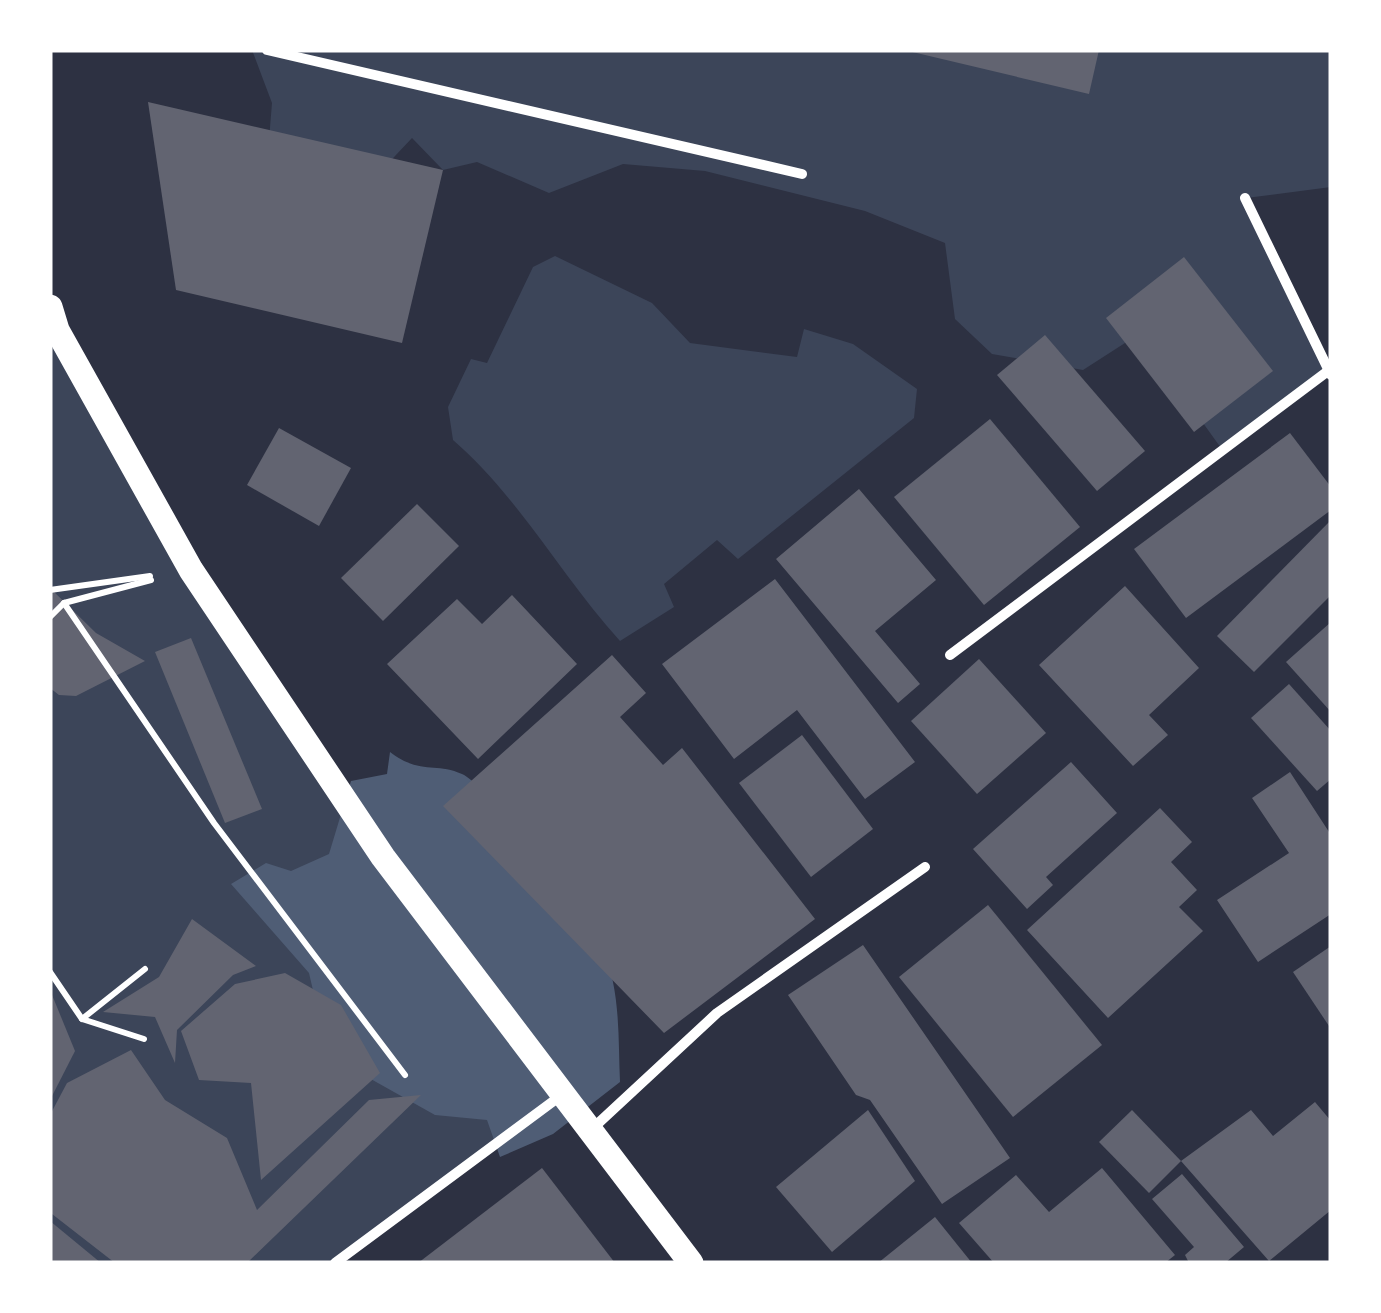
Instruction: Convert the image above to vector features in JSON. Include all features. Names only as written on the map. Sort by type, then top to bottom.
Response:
[{"type":"main road","points":[[50,307],[57,330],[191,570],[383,858],[690,1263]]},
{"type":"street","points":[[268,50],[802,174]]},
{"type":"street","points":[[950,655],[1330,373],[1245,198]]},
{"type":"street","points":[[591,1130],[717,1013],[925,867]]},
{"type":"street","points":[[335,1263],[564,1093]]},
{"type":"path","points":[[50,590],[191,570]]},
{"type":"path","points":[[50,616],[64,604],[191,570]]},
{"type":"path","points":[[64,604],[214,823],[405,1075]]},
{"type":"path","points":[[82,1019],[145,969]]},
{"type":"path","points":[[50,972],[82,1019],[144,1039]]},
{"type":"shaded area","points":[[252,50],[1331,50],[1331,187],[1246,198],[1328,371],[1221,448],[1139,334],[1083,370],[992,354],[955,319],[945,243],[865,211],[705,171],[623,164],[549,193],[477,162],[443,170],[412,138],[362,191],[264,201],[272,103]]},
{"type":"shaded area","points":[[555,256],[652,303],[690,343],[797,357],[804,329],[853,344],[917,389],[914,418],[738,559],[717,540],[664,584],[674,607],[620,641],[499,486],[453,440],[448,407],[471,359],[487,363],[533,267]]},
{"type":"shaded area","points":[[50,307],[191,570],[564,1093],[335,1263],[50,1263]]},
{"type":"shaded area","points":[[390,752],[419,766],[462,774],[476,784],[537,853],[576,907],[601,946],[612,978],[620,1082],[553,1134],[500,1157],[487,1120],[435,1115],[328,1055],[309,973],[231,884],[266,863],[291,871],[329,854],[351,781],[387,774]]},
{"type":"building","points":[[904,50],[1099,50],[1089,94]]},
{"type":"building","points":[[148,102],[443,170],[402,343],[176,290]]},
{"type":"building","points":[[1184,257],[1273,371],[1194,432],[1106,318]]},
{"type":"building","points":[[1045,335],[1145,451],[1097,491],[997,375]]},
{"type":"building","points":[[990,419],[1080,527],[984,605],[894,497]]},
{"type":"building","points":[[279,428],[351,468],[319,526],[247,485]]},
{"type":"building","points":[[1290,433],[1331,487],[1331,510],[1186,618],[1134,549]]},
{"type":"building","points":[[859,489],[936,580],[875,631],[920,684],[898,703],[776,559]]},
{"type":"building","points":[[417,504],[459,546],[383,621],[341,578]]},
{"type":"building","points":[[1331,520],[1331,595],[1254,672],[1217,636]]},
{"type":"building","points":[[775,579],[915,762],[865,799],[797,710],[734,759],[662,664]]},
{"type":"building","points":[[1125,586],[1199,668],[1149,715],[1168,735],[1133,766],[1039,665]]},
{"type":"building","points":[[50,588],[96,633],[145,661],[76,696],[59,695],[50,688]]},
{"type":"building","points":[[512,595],[577,664],[478,759],[387,664],[457,599],[482,624]]},
{"type":"building","points":[[1331,622],[1331,712],[1286,662]]},
{"type":"building","points":[[191,638],[262,809],[225,823],[155,652]]},
{"type":"building","points":[[612,655],[646,693],[620,717],[663,765],[682,748],[815,919],[664,1033],[443,806]]},
{"type":"building","points":[[979,659],[1046,733],[977,794],[911,721]]},
{"type":"building","points":[[1289,684],[1331,731],[1331,779],[1317,791],[1251,718]]},
{"type":"building","points":[[802,735],[873,829],[811,877],[739,783]]},
{"type":"building","points":[[1071,762],[1117,813],[1046,877],[1053,885],[1027,909],[973,849]]},
{"type":"building","points":[[1290,772],[1331,835],[1331,914],[1258,962],[1217,900],[1289,853],[1252,798]]},
{"type":"building","points":[[1160,808],[1192,842],[1171,862],[1197,890],[1179,907],[1203,931],[1108,1018],[1027,930]]},
{"type":"building","points":[[988,905],[1102,1045],[1013,1117],[899,977]]},
{"type":"building","points":[[192,919],[256,966],[233,975],[177,1030],[175,1063],[155,1017],[103,1012],[159,977]]},
{"type":"building","points":[[863,945],[1010,1158],[942,1204],[870,1100],[856,1095],[788,995]]},
{"type":"building","points":[[1331,946],[1331,1029],[1293,972]]},
{"type":"building","points":[[285,973],[341,1005],[380,1073],[261,1180],[251,1083],[199,1080],[181,1031],[235,984]]},
{"type":"building","points":[[50,990],[75,1051],[50,1100]]},
{"type":"building","points":[[131,1050],[165,1100],[227,1138],[257,1210],[369,1100],[421,1095],[247,1263],[115,1263],[52,1214],[50,1115],[67,1083]]},
{"type":"building","points":[[1315,1102],[1331,1121],[1331,1210],[1269,1261],[1181,1161],[1251,1110],[1273,1136]]},
{"type":"building","points":[[868,1110],[915,1181],[832,1252],[776,1187]]},
{"type":"building","points":[[1132,1110],[1181,1161],[1149,1193],[1099,1142]]},
{"type":"building","points":[[542,1168],[615,1263],[418,1263]]},
{"type":"building","points":[[1102,1168],[1175,1255],[1165,1263],[994,1263],[959,1223],[1016,1175],[1049,1212]]},
{"type":"building","points":[[1182,1174],[1244,1247],[1225,1263],[1189,1263],[1185,1255],[1194,1247],[1152,1199]]},
{"type":"building","points":[[935,1217],[972,1263],[878,1263]]},
{"type":"building","points":[[50,1221],[101,1263],[50,1263]]}]
